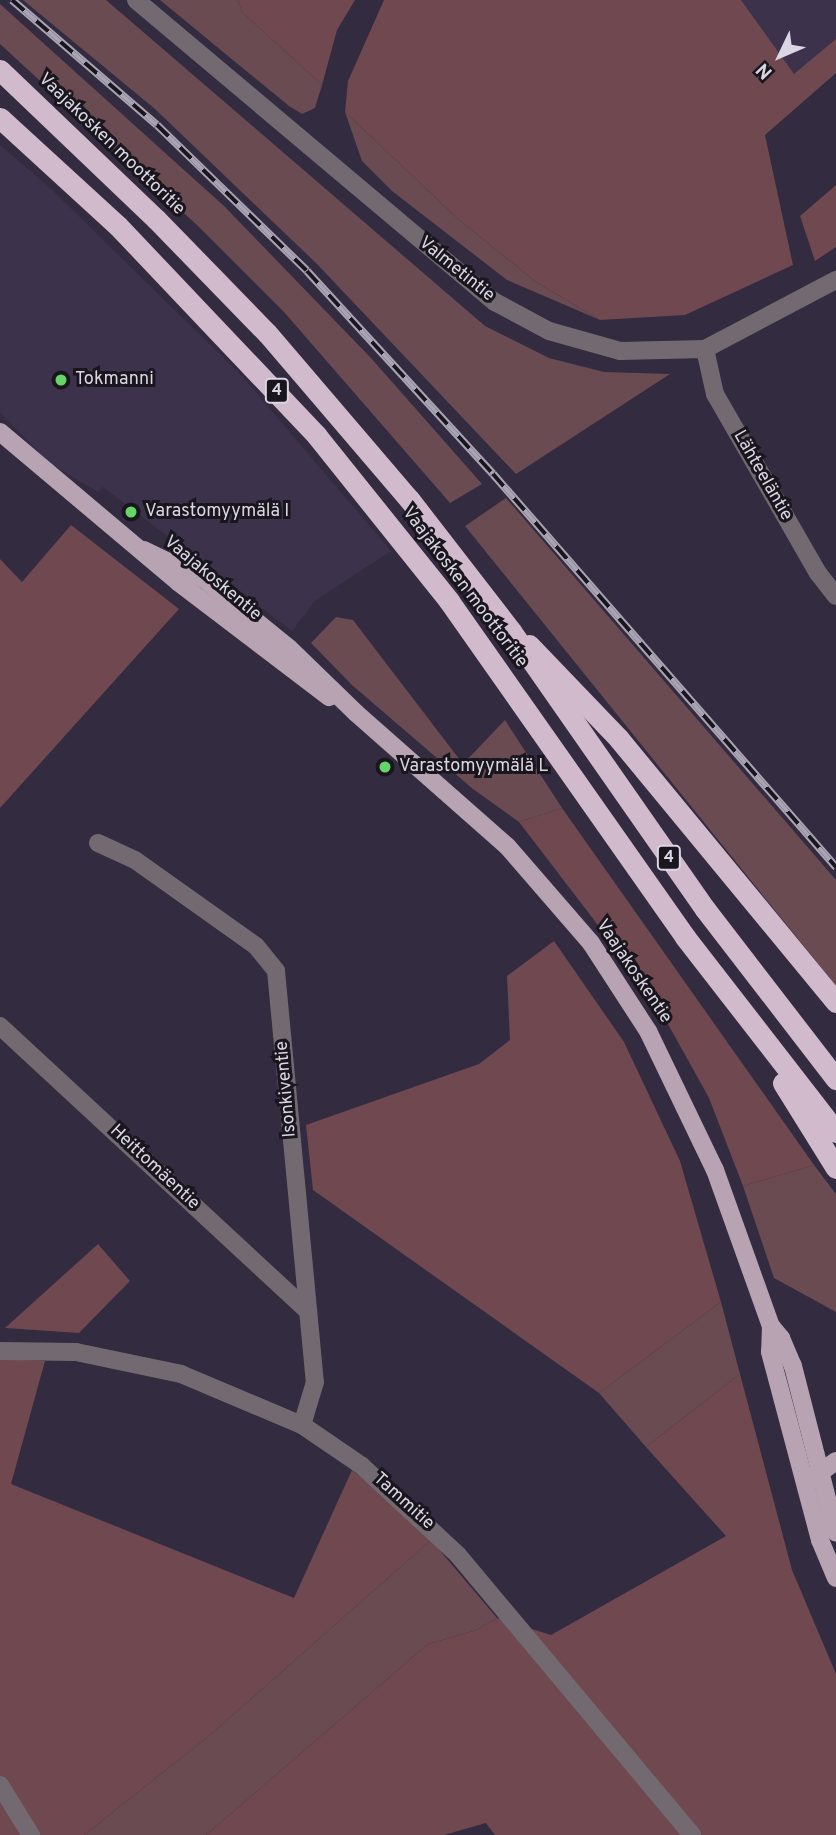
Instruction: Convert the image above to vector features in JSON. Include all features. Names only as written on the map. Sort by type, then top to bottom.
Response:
[{"type":"highway","name":"Vaajakosken moottoritie","points":[[0,70],[156,219],[267,334],[409,499],[510,631],[705,909],[836,1079]]},
{"type":"highway","name":"Vaajakosken moottoritie","points":[[0,118],[118,226],[317,436],[449,601],[766,1046],[836,1132]]},
{"type":"highway","points":[[510,631],[547,659],[591,706],[836,1002]]},
{"type":"highway","points":[[766,1046],[789,1096],[836,1168]]},
{"type":"main road","name":"Vaajakoskentie","points":[[0,432],[145,550],[204,579],[289,648],[356,713],[508,846],[591,943],[624,991],[672,1076],[715,1170],[771,1326],[782,1338],[793,1366],[823,1487],[820,1540],[836,1578]]},
{"type":"main road","name":"Vaajakoskentie","points":[[771,1326],[768,1343],[823,1487],[836,1533]]},
{"type":"main road","points":[[820,1470],[836,1461]]},
{"type":"street","name":"Valmetintie","points":[[136,0],[495,302],[550,331],[620,351],[705,349],[836,280]]},
{"type":"street","name":"Lähteeläntie","points":[[705,349],[715,394],[810,561],[836,596]]},
{"type":"street","name":"Isonkiventie","points":[[98,843],[135,860],[245,938],[269,957],[276,971],[315,1382],[302,1425]]},
{"type":"street","name":"Heittomäentie","points":[[0,1026],[308,1311]]},
{"type":"street","name":"Tammitie","points":[[0,1351],[76,1352],[181,1374],[302,1425],[385,1485],[458,1555],[692,1835]]},
{"type":"street","points":[[0,1785],[31,1835]]},
{"type":"shaded area","points":[[23,0],[106,0],[485,326],[549,358],[604,372],[670,374],[516,474],[317,264],[155,109]]},
{"type":"shaded area","points":[[160,0],[238,0],[242,12],[322,85],[315,108],[302,114],[289,106]]},
{"type":"shaded area","points":[[238,0],[355,0],[337,30],[322,85],[242,12]]},
{"type":"shaded area","points":[[384,0],[741,0],[794,74],[836,39],[836,73],[765,135],[793,265],[685,315],[600,320],[536,282],[457,218],[345,112],[348,81]]},
{"type":"shaded area","points":[[741,0],[836,0],[836,39],[794,75]]},
{"type":"shaded area","points":[[0,4],[224,206],[371,358],[482,484],[450,503],[284,312],[198,226],[0,44]]},
{"type":"shaded area","points":[[345,112],[457,218],[536,282],[600,320],[507,280],[392,191],[362,161]]},
{"type":"shaded area","points":[[0,145],[48,186],[241,375],[391,551],[315,601],[292,631],[103,487],[98,492],[51,464],[0,413]]},
{"type":"shaded area","points":[[836,185],[836,247],[815,261],[800,216]]},
{"type":"shaded area","points":[[506,498],[836,880],[836,986],[465,526]]},
{"type":"shaded area","points":[[71,525],[179,609],[0,808],[0,559],[22,582]]},
{"type":"shaded area","points":[[336,617],[353,620],[463,764],[505,720],[562,808],[519,822],[473,789],[352,685],[311,643]]},
{"type":"shaded area","points":[[562,808],[814,1165],[743,1186],[709,1098],[653,997],[519,822]]},
{"type":"shaded area","points":[[554,941],[624,1042],[680,1161],[721,1302],[599,1393],[313,1190],[306,1125],[479,1064],[510,1040],[507,976]]},
{"type":"shaded area","points":[[814,1165],[836,1194],[836,1312],[774,1278],[743,1186]]},
{"type":"shaded area","points":[[98,1244],[130,1281],[79,1333],[5,1328]]},
{"type":"shaded area","points":[[721,1302],[740,1374],[646,1447],[599,1393]]},
{"type":"shaded area","points":[[0,1359],[45,1361],[11,1484],[294,1598],[352,1470],[411,1517],[431,1540],[210,1735],[84,1835],[0,1835]]},
{"type":"shaded area","points":[[740,1374],[792,1570],[836,1674],[836,1835],[495,1835],[486,1823],[444,1835],[206,1835],[428,1644],[477,1630],[497,1618],[551,1635],[726,1536],[646,1447]]},
{"type":"shaded area","points":[[431,1540],[497,1618],[477,1630],[428,1644],[206,1835],[84,1835],[210,1735]]},
{"type":"railway","points":[[12,0],[157,125],[307,271],[493,474],[836,867]]},
{"type":"place","name":"Tokmanni","points":[[61,380]]},
{"type":"place","name":"Varastomyymälä I","points":[[131,512]]},
{"type":"place","name":"Varastomyymälä L","points":[[385,767]]}]
